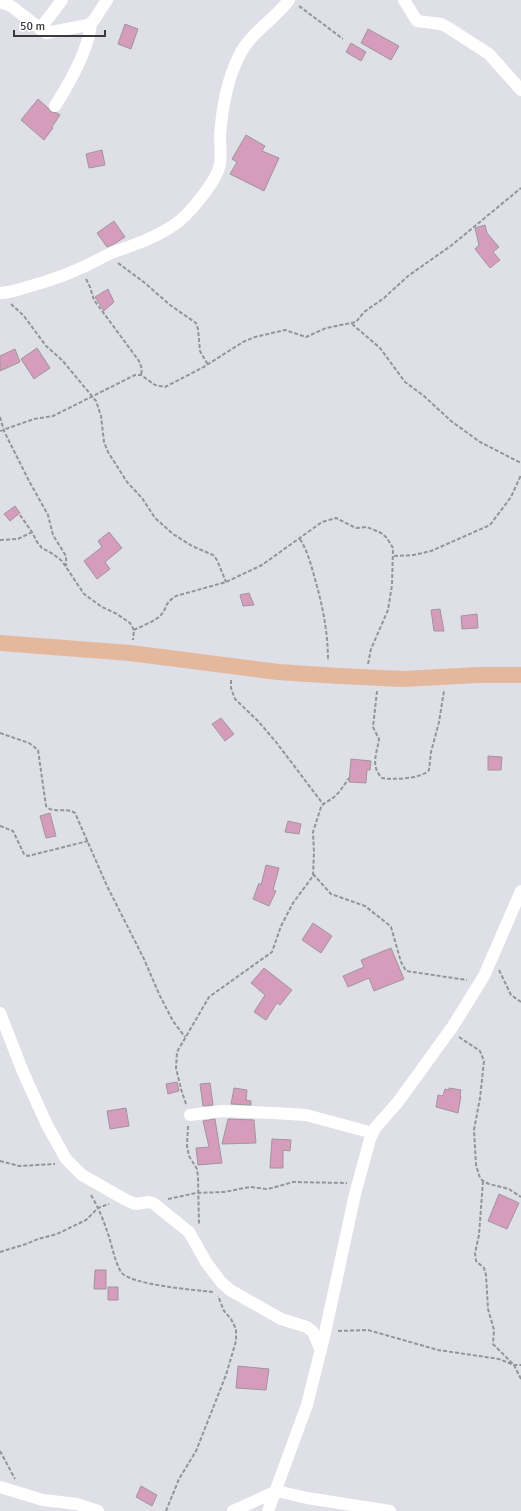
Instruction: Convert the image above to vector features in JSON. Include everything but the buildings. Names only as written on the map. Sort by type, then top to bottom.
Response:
[{"type":"main road","points":[[0,643],[130,653],[278,672],[424,679],[446,676],[521,675]]},
{"type":"street","points":[[40,29],[62,0]]},
{"type":"street","points":[[0,2],[11,6],[40,29],[48,33],[86,26],[91,23],[107,0]]},
{"type":"street","points":[[404,0],[416,21],[441,24],[489,54],[513,83],[521,90]]},
{"type":"street","points":[[3,297],[14,291],[52,280],[81,269],[108,255],[152,238],[175,224],[194,206],[219,167],[225,96],[239,55],[255,34],[292,2]]},
{"type":"street","points":[[55,106],[76,69],[90,33],[91,23]]},
{"type":"street","points":[[268,1511],[277,1491],[307,1405],[321,1351],[358,1184],[372,1133],[398,1102],[449,1031],[480,983],[521,891]]},
{"type":"street","points":[[0,1014],[23,1072],[47,1125],[66,1159],[82,1175],[132,1203],[153,1203],[189,1232],[214,1275],[230,1290],[281,1319],[307,1327],[313,1332],[321,1351]]},
{"type":"street","points":[[190,1114],[222,1111],[288,1114],[306,1116],[372,1133]]},
{"type":"street","points":[[0,1487],[43,1500],[77,1504],[98,1511]]},
{"type":"street","points":[[233,1511],[277,1491],[307,1498],[390,1511]]},
{"type":"path","points":[[292,2],[343,39]]},
{"type":"path","points":[[0,431],[4,431],[34,419],[53,416],[135,375],[141,375],[155,385],[165,387],[208,364],[243,342],[255,337],[285,330],[306,337],[326,328],[352,324],[356,322],[364,312],[384,298],[408,276],[452,245],[521,188]]},
{"type":"path","points":[[108,255],[146,283],[170,305],[194,321],[198,329],[200,351],[208,364]]},
{"type":"path","points":[[81,269],[89,283],[94,300],[139,361],[142,369],[141,375]]},
{"type":"path","points":[[3,297],[24,316],[46,346],[62,360],[98,406],[104,442],[108,452],[127,482],[142,498],[155,518],[173,534],[192,546],[213,555],[217,560],[226,582]]},
{"type":"path","points":[[352,324],[380,348],[405,382],[424,396],[451,421],[480,442],[521,463]]},
{"type":"path","points":[[0,417],[4,431],[46,511],[53,534],[66,556],[66,566]]},
{"type":"path","points":[[394,556],[414,555],[431,551],[490,525],[511,497],[521,475]]},
{"type":"path","points":[[20,515],[37,542],[42,548],[59,558],[84,594],[102,607],[127,620],[134,630],[130,653]]},
{"type":"path","points":[[134,630],[159,617],[164,610],[166,603],[170,599],[226,582],[262,565],[322,522],[336,518],[356,528],[368,528],[381,533],[391,544],[394,556],[392,585],[388,610],[371,649],[371,677],[377,694],[372,727],[379,740],[374,757],[376,769],[382,778],[398,779],[421,776],[429,770],[431,752],[439,722],[446,676]]},
{"type":"path","points":[[0,540],[18,539],[32,532]]},
{"type":"path","points":[[300,539],[307,551],[326,621],[328,641],[328,675]]},
{"type":"path","points":[[230,666],[231,688],[235,699],[258,721],[276,742],[323,804]]},
{"type":"path","points":[[0,733],[29,743],[38,750],[44,802],[51,810],[71,810],[75,813],[107,886],[144,959],[159,994],[173,1021],[185,1037]]},
{"type":"path","points":[[197,1246],[200,1222],[198,1172],[190,1159],[188,1151],[190,1114],[181,1089],[176,1062],[177,1052],[209,997],[220,987],[272,952],[281,926],[293,903],[313,874],[313,832],[323,804],[332,799],[348,778]]},
{"type":"path","points":[[0,826],[13,831],[24,854],[28,856],[88,841]]},
{"type":"path","points":[[313,874],[331,894],[365,906],[391,927],[401,962],[406,971],[446,976],[480,983]]},
{"type":"path","points":[[493,956],[508,990],[521,1002]]},
{"type":"path","points":[[449,1031],[480,1051],[484,1061],[480,1098],[474,1130],[476,1165],[480,1178],[483,1181],[509,1188],[521,1197]]},
{"type":"path","points":[[0,1161],[19,1166],[58,1165]]},
{"type":"path","points":[[483,1181],[479,1235],[475,1258],[476,1261],[484,1268],[486,1276],[488,1309],[494,1330],[493,1344],[514,1365],[521,1379]]},
{"type":"path","points":[[153,1203],[198,1192],[224,1192],[250,1187],[266,1189],[293,1182],[358,1184]]},
{"type":"path","points":[[0,1252],[57,1234],[86,1220],[98,1208],[108,1204],[132,1203]]},
{"type":"path","points":[[98,1208],[122,1273],[151,1284],[217,1292],[224,1311],[231,1319],[236,1329],[236,1342],[226,1375],[196,1451],[179,1479],[166,1511]]},
{"type":"path","points":[[325,1333],[368,1330],[438,1350],[499,1359],[514,1365],[521,1365]]},
{"type":"path","points":[[0,1451],[18,1483],[32,1497]]}]
